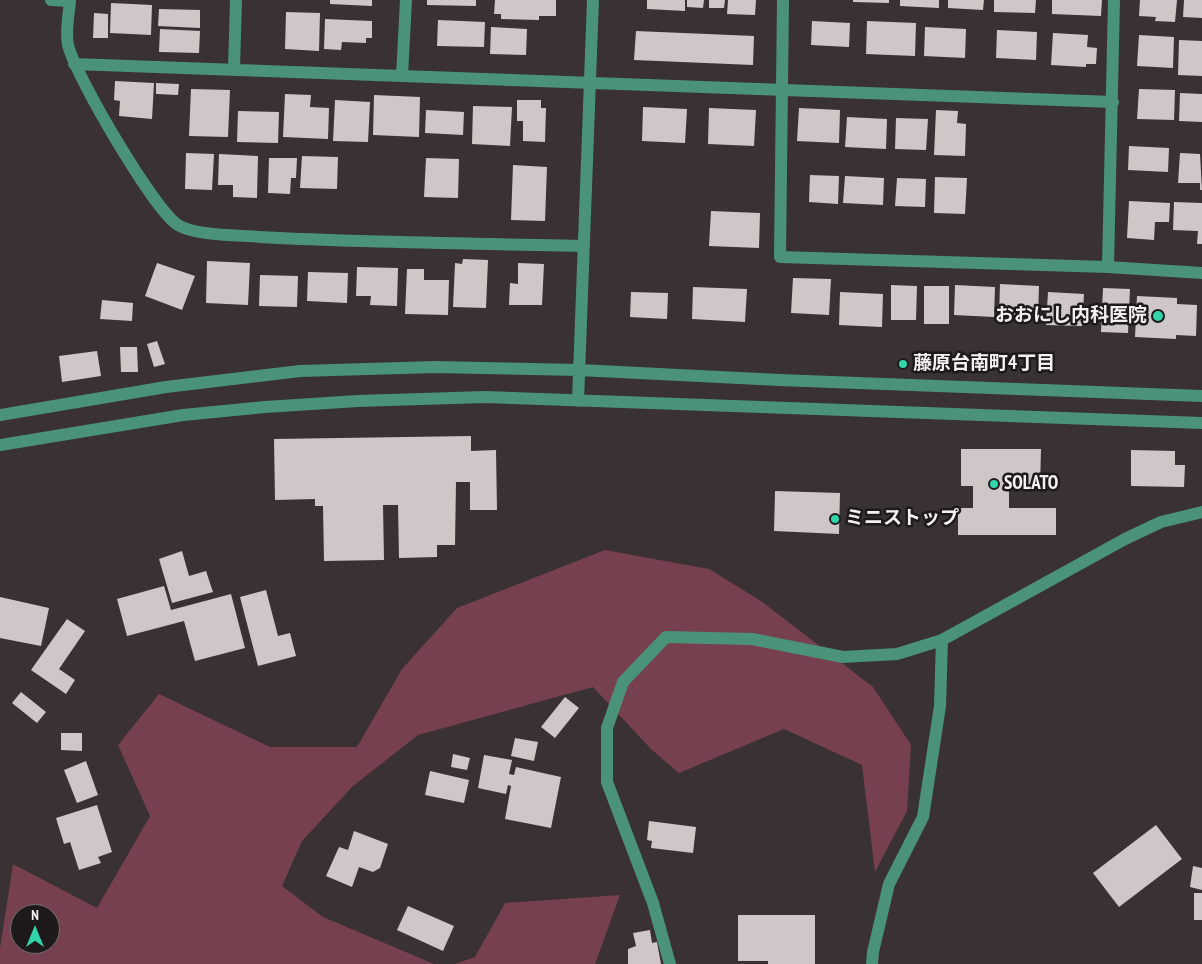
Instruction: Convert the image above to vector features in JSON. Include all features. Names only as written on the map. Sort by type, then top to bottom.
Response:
[{"type":"street","points":[[51,0],[70,1],[67,44],[74,64],[120,146],[160,207],[178,226],[210,234],[284,238],[582,246]]},
{"type":"street","points":[[234,69],[236,0]]},
{"type":"street","points":[[402,76],[406,0]]},
{"type":"street","points":[[578,401],[592,0]]},
{"type":"street","points":[[783,0],[780,257],[1108,267],[1202,273]]},
{"type":"street","points":[[1108,267],[1114,0]]},
{"type":"street","points":[[74,64],[1113,102]]},
{"type":"street","points":[[0,415],[166,387],[300,371],[435,368],[579,370],[779,380],[1202,396]]},
{"type":"street","points":[[0,445],[183,415],[264,407],[358,401],[485,397],[1202,423]]},
{"type":"street","points":[[670,964],[653,903],[607,782],[607,728],[623,682],[666,637],[752,639],[843,657],[897,654],[942,640],[1125,539],[1161,522],[1202,512]]},
{"type":"street","points":[[872,964],[873,952],[889,884],[923,818],[940,706],[942,640]]},
{"type":"shaded area","points":[[605,550],[709,569],[761,601],[873,687],[911,745],[907,811],[875,872],[862,765],[784,729],[679,773],[652,750],[593,687],[418,735],[353,786],[302,841],[282,886],[323,917],[434,964],[0,964],[0,948],[13,864],[97,908],[150,816],[118,745],[159,694],[270,747],[357,747],[402,669],[457,608]]},
{"type":"shaded area","points":[[620,895],[595,964],[455,964],[475,957],[505,903]]},
{"type":"building","points":[[330,0],[372,0],[372,6],[330,4]]},
{"type":"building","points":[[427,0],[476,0],[476,6],[427,5]]},
{"type":"building","points":[[495,0],[556,0],[556,16],[539,16],[539,20],[501,19],[501,14],[494,14]]},
{"type":"building","points":[[647,0],[685,0],[685,11],[647,9]]},
{"type":"building","points":[[687,0],[704,0],[703,8],[687,7]]},
{"type":"building","points":[[709,0],[725,0],[724,8],[709,8]]},
{"type":"building","points":[[728,0],[756,0],[755,15],[727,14]]},
{"type":"building","points":[[853,0],[889,0],[889,3],[853,2]]},
{"type":"building","points":[[900,0],[939,0],[939,8],[900,6]]},
{"type":"building","points":[[948,0],[984,0],[983,10],[948,8]]},
{"type":"building","points":[[994,0],[1036,0],[1035,13],[994,12]]},
{"type":"building","points":[[1052,0],[1102,0],[1101,16],[1052,14]]},
{"type":"building","points":[[1140,0],[1177,0],[1175,22],[1155,21],[1156,17],[1139,16]]},
{"type":"building","points":[[1184,0],[1202,0],[1202,18],[1183,17]]},
{"type":"building","points":[[111,3],[152,5],[151,35],[110,33]]},
{"type":"building","points":[[159,9],[200,10],[200,28],[158,26]]},
{"type":"building","points":[[286,12],[320,13],[319,51],[285,49]]},
{"type":"building","points":[[94,13],[108,14],[108,38],[93,38]]},
{"type":"building","points":[[325,19],[372,21],[372,38],[366,38],[366,43],[342,42],[341,50],[324,49]]},
{"type":"building","points":[[438,20],[485,22],[484,47],[437,46]]},
{"type":"building","points":[[812,21],[850,23],[849,47],[811,45]]},
{"type":"building","points":[[867,21],[916,23],[915,56],[866,54]]},
{"type":"building","points":[[491,27],[527,29],[526,55],[490,54]]},
{"type":"building","points":[[925,27],[966,29],[965,58],[924,56]]},
{"type":"building","points":[[160,29],[200,31],[199,53],[159,52]]},
{"type":"building","points":[[997,30],[1037,32],[1036,60],[996,58]]},
{"type":"building","points":[[636,31],[754,36],[753,65],[634,60]]},
{"type":"building","points":[[1053,33],[1088,35],[1087,47],[1097,48],[1096,64],[1086,64],[1086,67],[1051,65]]},
{"type":"building","points":[[1139,35],[1174,37],[1173,68],[1137,66]]},
{"type":"building","points":[[1179,40],[1202,41],[1202,76],[1178,75]]},
{"type":"building","points":[[115,81],[154,83],[152,119],[119,116],[120,101],[114,100]]},
{"type":"building","points":[[156,83],[179,84],[178,95],[156,94]]},
{"type":"building","points":[[191,89],[230,90],[228,137],[189,136]]},
{"type":"building","points":[[1139,89],[1175,90],[1174,120],[1137,119]]},
{"type":"building","points":[[1180,93],[1202,94],[1202,122],[1179,121]]},
{"type":"building","points":[[285,94],[311,95],[310,107],[329,108],[328,139],[283,137]]},
{"type":"building","points":[[374,95],[420,97],[419,137],[373,135]]},
{"type":"building","points":[[335,100],[370,102],[368,142],[333,141]]},
{"type":"building","points":[[517,100],[541,100],[541,108],[546,108],[545,142],[523,141],[523,121],[517,121]]},
{"type":"building","points":[[473,106],[512,107],[510,146],[472,144]]},
{"type":"building","points":[[643,107],[687,109],[685,143],[642,141]]},
{"type":"building","points":[[709,108],[756,110],[754,146],[708,144]]},
{"type":"building","points":[[799,108],[840,110],[839,143],[797,141]]},
{"type":"building","points":[[426,110],[464,112],[463,135],[425,133]]},
{"type":"building","points":[[936,110],[958,111],[957,123],[966,124],[965,156],[934,155]]},
{"type":"building","points":[[238,111],[279,112],[278,143],[237,142]]},
{"type":"building","points":[[847,117],[887,119],[886,149],[845,147]]},
{"type":"building","points":[[896,118],[928,119],[926,150],[895,149]]},
{"type":"building","points":[[1129,146],[1169,148],[1168,172],[1128,170]]},
{"type":"building","points":[[186,153],[214,154],[212,190],[185,189]]},
{"type":"building","points":[[1180,153],[1200,154],[1202,190],[1200,190],[1200,183],[1178,183]]},
{"type":"building","points":[[219,154],[258,156],[257,198],[233,197],[233,185],[218,185]]},
{"type":"building","points":[[302,156],[338,157],[337,189],[300,188]]},
{"type":"building","points":[[269,158],[297,158],[296,178],[291,178],[290,194],[268,193]]},
{"type":"building","points":[[426,158],[459,159],[458,198],[424,197]]},
{"type":"building","points":[[513,165],[547,167],[545,221],[511,220]]},
{"type":"building","points":[[810,175],[839,176],[838,204],[809,202]]},
{"type":"building","points":[[845,176],[884,178],[883,205],[843,203]]},
{"type":"building","points":[[935,177],[967,178],[965,214],[934,213]]},
{"type":"building","points":[[897,178],[926,179],[925,207],[895,206]]},
{"type":"building","points":[[1129,201],[1170,203],[1169,222],[1155,222],[1154,240],[1127,238]]},
{"type":"building","points":[[1174,202],[1202,203],[1202,244],[1197,244],[1198,231],[1173,230]]},
{"type":"building","points":[[711,211],[760,213],[759,248],[709,246]]},
{"type":"building","points":[[463,259],[488,260],[486,308],[453,307],[455,263],[462,264]]},
{"type":"building","points":[[207,261],[250,263],[248,305],[206,303]]},
{"type":"building","points":[[157,263],[195,276],[182,310],[145,296]]},
{"type":"building","points":[[518,263],[544,264],[542,305],[509,305],[510,283],[518,284]]},
{"type":"building","points":[[357,267],[398,268],[397,306],[370,305],[371,296],[356,296]]},
{"type":"building","points":[[407,269],[424,269],[424,280],[449,280],[448,315],[405,314]]},
{"type":"building","points":[[308,272],[348,273],[347,303],[307,301]]},
{"type":"building","points":[[260,275],[298,276],[297,307],[259,306]]},
{"type":"building","points":[[793,278],[831,279],[829,315],[791,313]]},
{"type":"building","points":[[1000,284],[1039,286],[1038,318],[999,317]]},
{"type":"building","points":[[891,285],[917,286],[916,320],[891,320]]},
{"type":"building","points":[[955,285],[995,287],[994,317],[954,315]]},
{"type":"building","points":[[924,286],[949,286],[949,324],[924,324]]},
{"type":"building","points":[[693,287],[747,289],[745,322],[692,319]]},
{"type":"building","points":[[1103,288],[1130,289],[1128,333],[1101,332]]},
{"type":"building","points":[[631,292],[668,293],[667,319],[630,317]]},
{"type":"building","points":[[840,292],[883,294],[882,327],[839,325]]},
{"type":"building","points":[[1048,292],[1084,294],[1082,326],[1046,325]]},
{"type":"building","points":[[1137,296],[1177,298],[1177,304],[1197,305],[1196,336],[1176,335],[1176,339],[1135,337]]},
{"type":"building","points":[[102,300],[133,303],[132,321],[100,319]]},
{"type":"building","points":[[157,341],[165,364],[154,367],[147,344]]},
{"type":"building","points":[[120,347],[137,347],[138,372],[121,372]]},
{"type":"building","points":[[97,351],[101,376],[62,382],[59,356]]},
{"type":"building","points":[[471,436],[471,451],[496,450],[497,510],[470,510],[470,482],[456,482],[455,545],[437,545],[437,557],[399,558],[398,505],[383,505],[384,560],[324,561],[323,506],[315,506],[315,499],[275,500],[274,439]]},
{"type":"building","points":[[961,449],[1041,449],[1040,487],[1009,487],[1009,508],[1056,508],[1056,535],[958,535],[958,508],[973,508],[973,486],[961,486]]},
{"type":"building","points":[[1131,450],[1175,451],[1175,465],[1185,465],[1184,487],[1131,486]]},
{"type":"building","points":[[775,491],[840,493],[839,534],[774,531]]},
{"type":"building","points":[[182,551],[189,576],[206,571],[213,592],[172,603],[159,559]]},
{"type":"building","points":[[164,586],[171,610],[231,594],[245,648],[195,661],[184,621],[127,636],[117,599]]},
{"type":"building","points":[[266,590],[278,636],[290,633],[296,656],[258,666],[240,597]]},
{"type":"building","points":[[0,597],[49,608],[41,646],[0,638]]},
{"type":"building","points":[[67,619],[85,631],[59,669],[75,680],[66,694],[31,670]]},
{"type":"building","points":[[21,692],[46,712],[37,723],[12,703]]},
{"type":"building","points":[[565,697],[579,708],[555,738],[541,727]]},
{"type":"building","points":[[61,733],[82,733],[82,751],[61,750]]},
{"type":"building","points":[[515,738],[538,742],[534,761],[511,756]]},
{"type":"building","points":[[453,754],[470,758],[467,770],[451,767]]},
{"type":"building","points":[[484,755],[512,760],[509,774],[514,775],[516,767],[561,777],[551,828],[505,819],[511,786],[508,785],[506,794],[478,788]]},
{"type":"building","points":[[86,761],[98,795],[77,803],[64,770]]},
{"type":"building","points":[[430,771],[469,780],[464,803],[425,795]]},
{"type":"building","points":[[97,805],[112,852],[98,857],[101,863],[79,870],[70,842],[64,844],[56,818]]},
{"type":"building","points":[[649,821],[696,827],[693,853],[651,848],[652,841],[647,840]]},
{"type":"building","points":[[1156,825],[1182,859],[1119,907],[1093,873]]},
{"type":"building","points":[[354,831],[388,844],[380,868],[373,872],[359,867],[352,887],[326,876],[339,847],[348,850]]},
{"type":"building","points":[[1193,866],[1202,868],[1202,890],[1190,887]]},
{"type":"building","points":[[1194,893],[1202,893],[1202,920],[1194,920]]},
{"type":"building","points":[[408,906],[454,926],[443,951],[397,930]]},
{"type":"building","points":[[738,915],[815,915],[815,964],[768,964],[768,961],[738,961]]},
{"type":"building","points":[[650,930],[652,943],[657,942],[661,964],[628,964],[628,949],[636,946],[633,933]]},
{"type":"place","name":"おおにし内科医院","points":[[1158,316]]},
{"type":"place","name":"藤原台南町4丁目","points":[[903,364]]},
{"type":"place","name":"SOLATO","points":[[994,484]]},
{"type":"place","name":"ミニストップ","points":[[835,519]]}]
